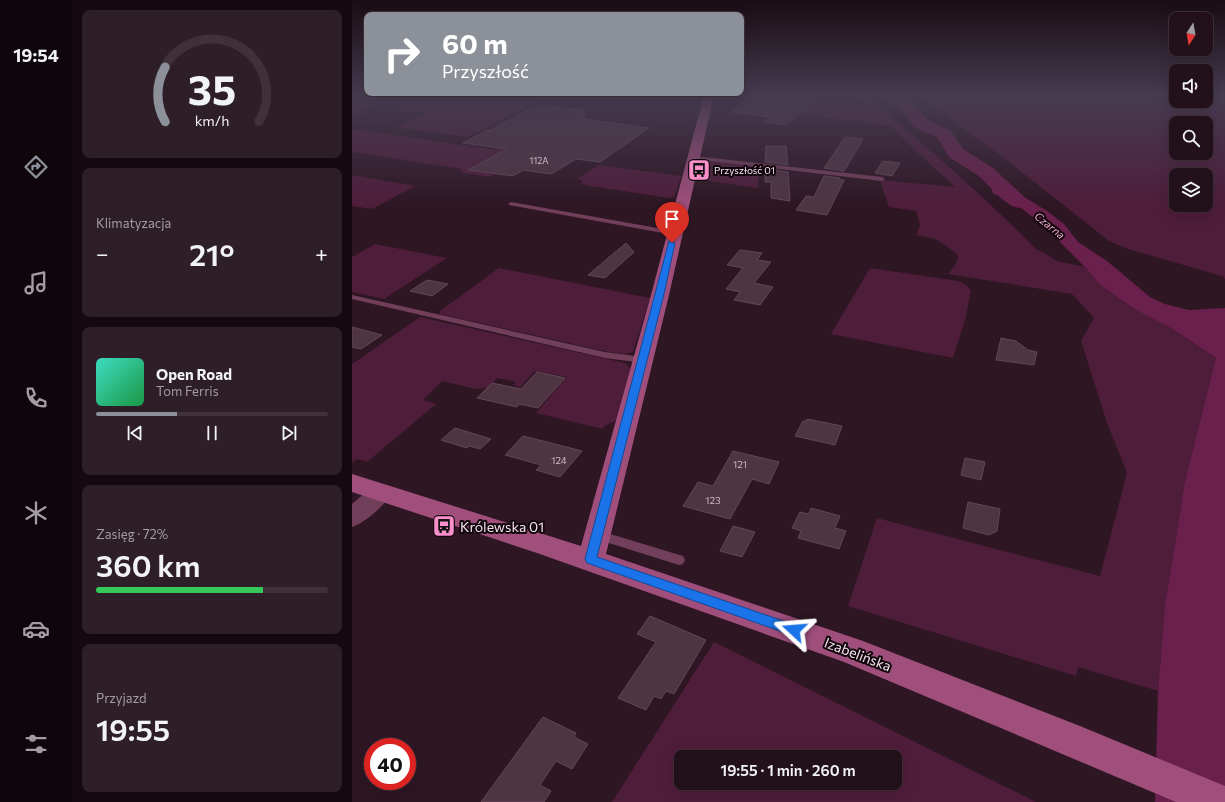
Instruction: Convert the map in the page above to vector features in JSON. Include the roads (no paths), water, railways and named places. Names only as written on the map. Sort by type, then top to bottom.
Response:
[{"type":"street","points":[[593,547],[643,360],[700,132]]},
{"type":"street","name":"Izabelińska","points":[[352,483],[381,492],[593,547],[852,650],[1080,743],[1219,802]]},
{"type":"street","points":[[352,518],[381,492]]},
{"type":"lane","points":[[694,158],[882,179]]},
{"type":"lane","points":[[511,204],[674,233]]},
{"type":"lane","points":[[352,297],[605,355],[643,360]]},
{"type":"lane","points":[[593,547],[679,560]]},
{"type":"water","points":[[986,172],[1047,211],[1064,224],[1078,242],[1107,261],[1150,297],[1165,304],[1189,310],[1225,308],[1225,802],[1155,802],[1158,691],[1165,605],[1185,481],[1216,358],[1171,328],[1136,310],[1100,285],[1085,267],[1042,224],[1017,205],[993,193]]},
{"type":"waterway","name":"Czarna","points":[[941,132],[944,134],[956,153],[986,172],[1009,195],[1019,202]]},
{"type":"place","name":"Przyszłość 01","points":[[699,170]]},
{"type":"place","name":"Królewska 01","points":[[444,526]]}]
